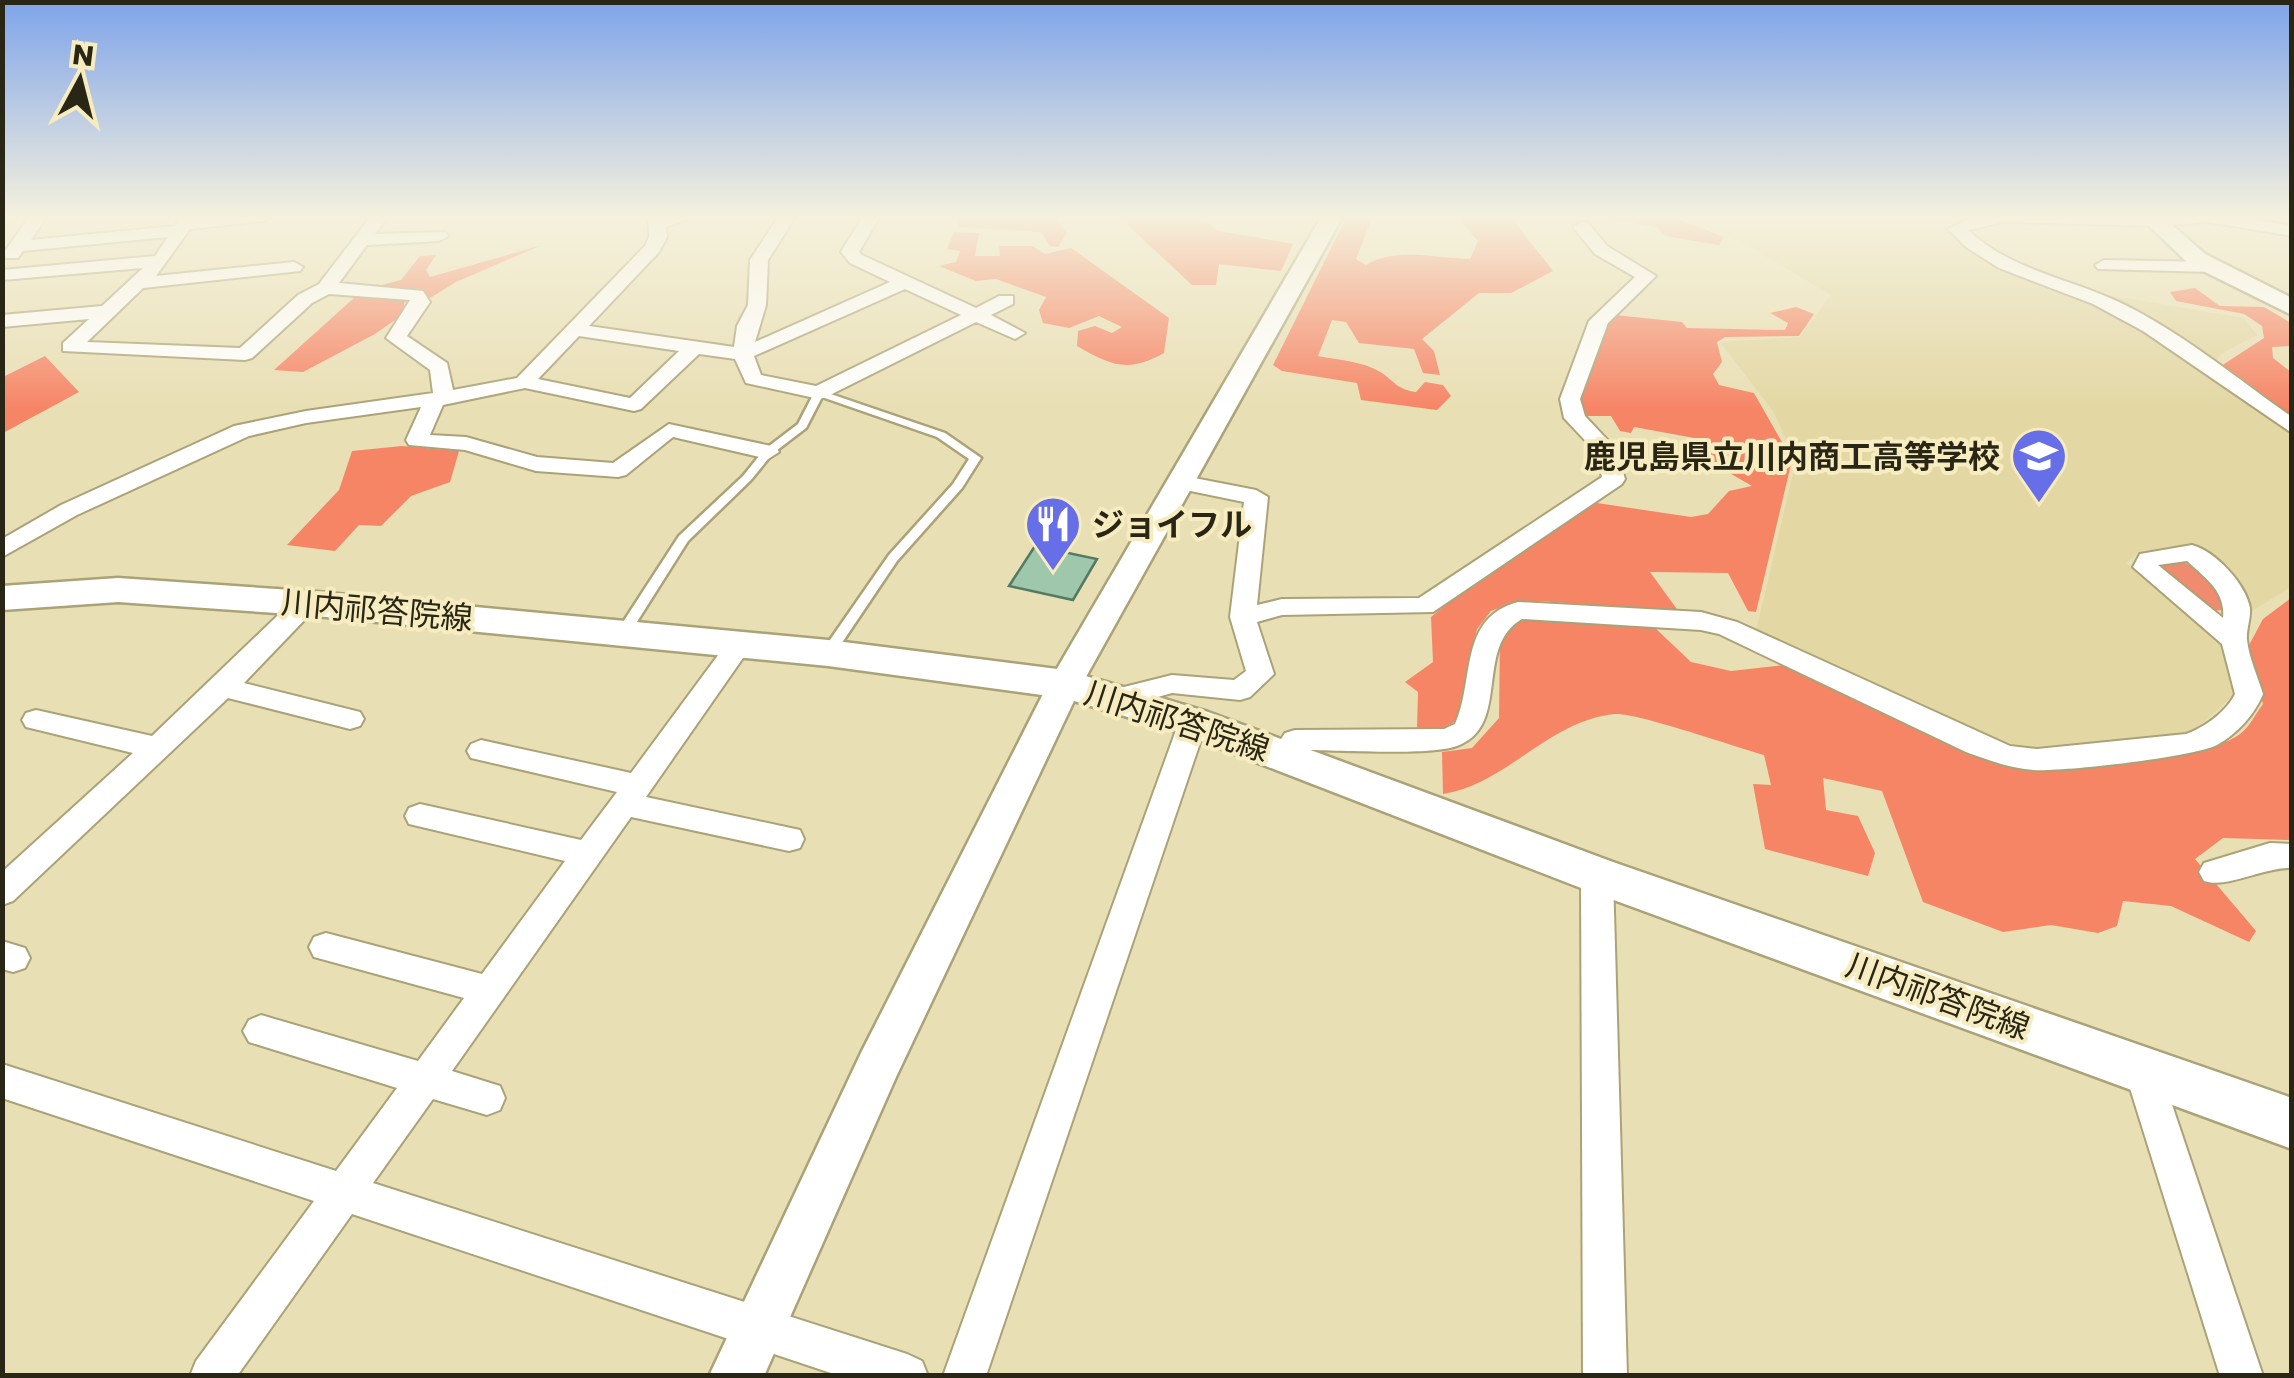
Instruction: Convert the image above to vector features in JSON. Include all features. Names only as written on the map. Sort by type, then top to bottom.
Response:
[{"type":"main road","name":"川内祁答院線","points":[[2,598],[118,590],[306,603],[828,653],[1064,684],[1194,722],[1597,876],[2292,1124]]},
{"type":"street","points":[[141,280],[102,312],[70,347],[246,354],[305,298],[326,288],[332,280]]},
{"type":"street","points":[[138,283],[164,280]]},
{"type":"street","points":[[524,382],[622,280]]},
{"type":"street","points":[[758,280],[757,306],[747,326],[743,354],[753,379],[820,393],[1006,300]]},
{"type":"street","points":[[901,280],[1015,333]]},
{"type":"street","points":[[736,1376],[877,1068],[1064,684],[1296,280]]},
{"type":"street","points":[[1243,617],[1282,606],[1424,606],[1614,479],[1605,449],[1575,418],[1570,399],[1600,320],[1642,280]]},
{"type":"street","points":[[2045,280],[2101,300],[2162,336],[2292,427]]},
{"type":"street","points":[[2239,280],[2292,308]]},
{"type":"street","points":[[575,330],[743,354],[905,282]]},
{"type":"street","points":[[326,288],[416,295],[422,302],[396,338],[440,367],[439,400],[417,440],[466,444],[536,464],[618,470],[670,430],[768,452]]},
{"type":"street","points":[[2,322],[102,312]]},
{"type":"street","points":[[2,550],[69,510],[242,432],[306,417],[439,400],[524,382],[634,405],[695,347]]},
{"type":"street","points":[[1118,698],[1172,684],[1240,690],[1260,674],[1243,617],[1256,498],[1179,482]]},
{"type":"street","points":[[2,892],[223,687],[306,603]]},
{"type":"street","points":[[1284,756],[1296,740],[1447,739],[1466,731],[1472,718],[1487,632],[1501,616],[1518,610],[1701,621],[1728,628],[1976,746],[2037,760],[2187,744],[2208,737],[2244,707],[2249,694],[2234,640]]},
{"type":"street","points":[[211,1376],[739,645]]},
{"type":"street","points":[[223,687],[350,719]]},
{"type":"street","points":[[36,720],[158,748]]},
{"type":"street","points":[[964,1376],[1194,722]]},
{"type":"street","points":[[481,751],[789,839]]},
{"type":"street","points":[[420,816],[588,854]]},
{"type":"street","points":[[2215,872],[2270,855],[2292,856]]},
{"type":"street","points":[[1597,876],[1605,1376]]},
{"type":"street","points":[[326,947],[488,990]]},
{"type":"street","points":[[261,1031],[487,1098]]},
{"type":"street","points":[[2142,1068],[2242,1376]]},
{"type":"street","points":[[2,1081],[907,1376]]},
{"type":"lane","points":[[623,632],[683,539],[748,478],[768,452],[802,426],[820,393],[941,435],[975,458],[958,486],[893,558],[828,653]]},
{"type":"shaded area","points":[[400,280],[460,280],[430,298],[401,287],[374,287]]},
{"type":"shaded area","points":[[1000,280],[1116,280],[1169,318],[1164,353],[1130,365],[1100,358],[1077,346],[1078,331],[1095,326],[1112,333],[1122,327],[1099,316],[1069,328],[1043,323],[1039,310],[1046,297]]},
{"type":"shaded area","points":[[1187,280],[1217,280],[1216,285],[1192,285]]},
{"type":"shaded area","points":[[1315,280],[1535,280],[1511,293],[1479,293],[1422,339],[1434,351],[1440,375],[1423,373],[1414,349],[1359,343],[1346,322],[1332,320],[1318,356],[1367,366],[1410,391],[1416,392],[1425,382],[1443,385],[1451,396],[1437,410],[1361,400],[1357,383],[1282,371],[1273,365]]},
{"type":"shaded area","name":"鹿児島県立川内商工高等学校","points":[[1806,280],[2038,280],[2244,318],[2257,335],[2222,353],[2213,365],[2291,422],[2291,587],[2252,611],[2240,584],[2198,548],[2137,554],[2126,563],[2221,641],[2235,694],[2198,727],[2180,734],[2042,749],[2016,748],[1987,741],[1756,631],[1796,461],[1773,411],[1720,342],[1800,337],[1831,295]]},
{"type":"shaded area","points":[[2195,288],[2220,306],[2264,307],[2291,323],[2291,346],[2272,347],[2273,358],[2291,372],[2291,418],[2221,366],[2264,338],[2262,326],[2244,314],[2176,301],[2170,292]]},
{"type":"shaded area","points":[[355,297],[405,300],[402,315],[303,372],[274,370]]},
{"type":"shaded area","points":[[1796,307],[1814,314],[1799,336],[1725,337],[1717,342],[1722,362],[1713,374],[1719,385],[1754,393],[1792,460],[1756,612],[1748,611],[1728,573],[1650,572],[1679,612],[1540,601],[1512,603],[1491,611],[1477,629],[1456,721],[1439,730],[1417,728],[1418,692],[1405,682],[1433,662],[1431,617],[1478,579],[1597,503],[1691,517],[1708,514],[1729,491],[1752,486],[1707,460],[1700,439],[1634,427],[1631,433],[1620,431],[1611,416],[1585,416],[1580,404],[1605,326],[1615,315],[1682,322],[1687,328],[1785,330],[1788,323],[1770,313]]},
{"type":"shaded area","points":[[45,356],[79,392],[3,433],[3,377]]},
{"type":"shaded area","points":[[402,446],[459,451],[450,482],[411,496],[381,526],[359,525],[335,551],[287,545],[339,490],[352,451]]},
{"type":"shaded area","points":[[2180,561],[2209,580],[2219,594],[2223,610],[2211,611],[2163,572],[2159,563]]},
{"type":"shaded area","points":[[2291,598],[2291,840],[2223,838],[2195,859],[2256,931],[2249,942],[2171,906],[2123,901],[2117,926],[2098,933],[2051,925],[2003,932],[1923,902],[1882,791],[1823,778],[1826,810],[1858,816],[1875,853],[1868,876],[1765,849],[1753,784],[1771,785],[1764,755],[1626,715],[1591,719],[1569,728],[1488,778],[1443,794],[1442,752],[1472,748],[1499,718],[1500,635],[1517,622],[1539,618],[1653,626],[1691,662],[1731,671],[1784,665],[2011,766],[2062,768],[2129,763],[2195,752],[2240,734],[2263,704],[2248,647],[2263,619]]},
{"type":"building","name":"ジョイフル","points":[[1035,546],[1097,559],[1073,600],[1009,586]]},
{"type":"place","name":"鹿児島県立川内商工高等学校","points":[[2039,505]]},
{"type":"place","name":"ジョイフル","points":[[1053,573]]}]
